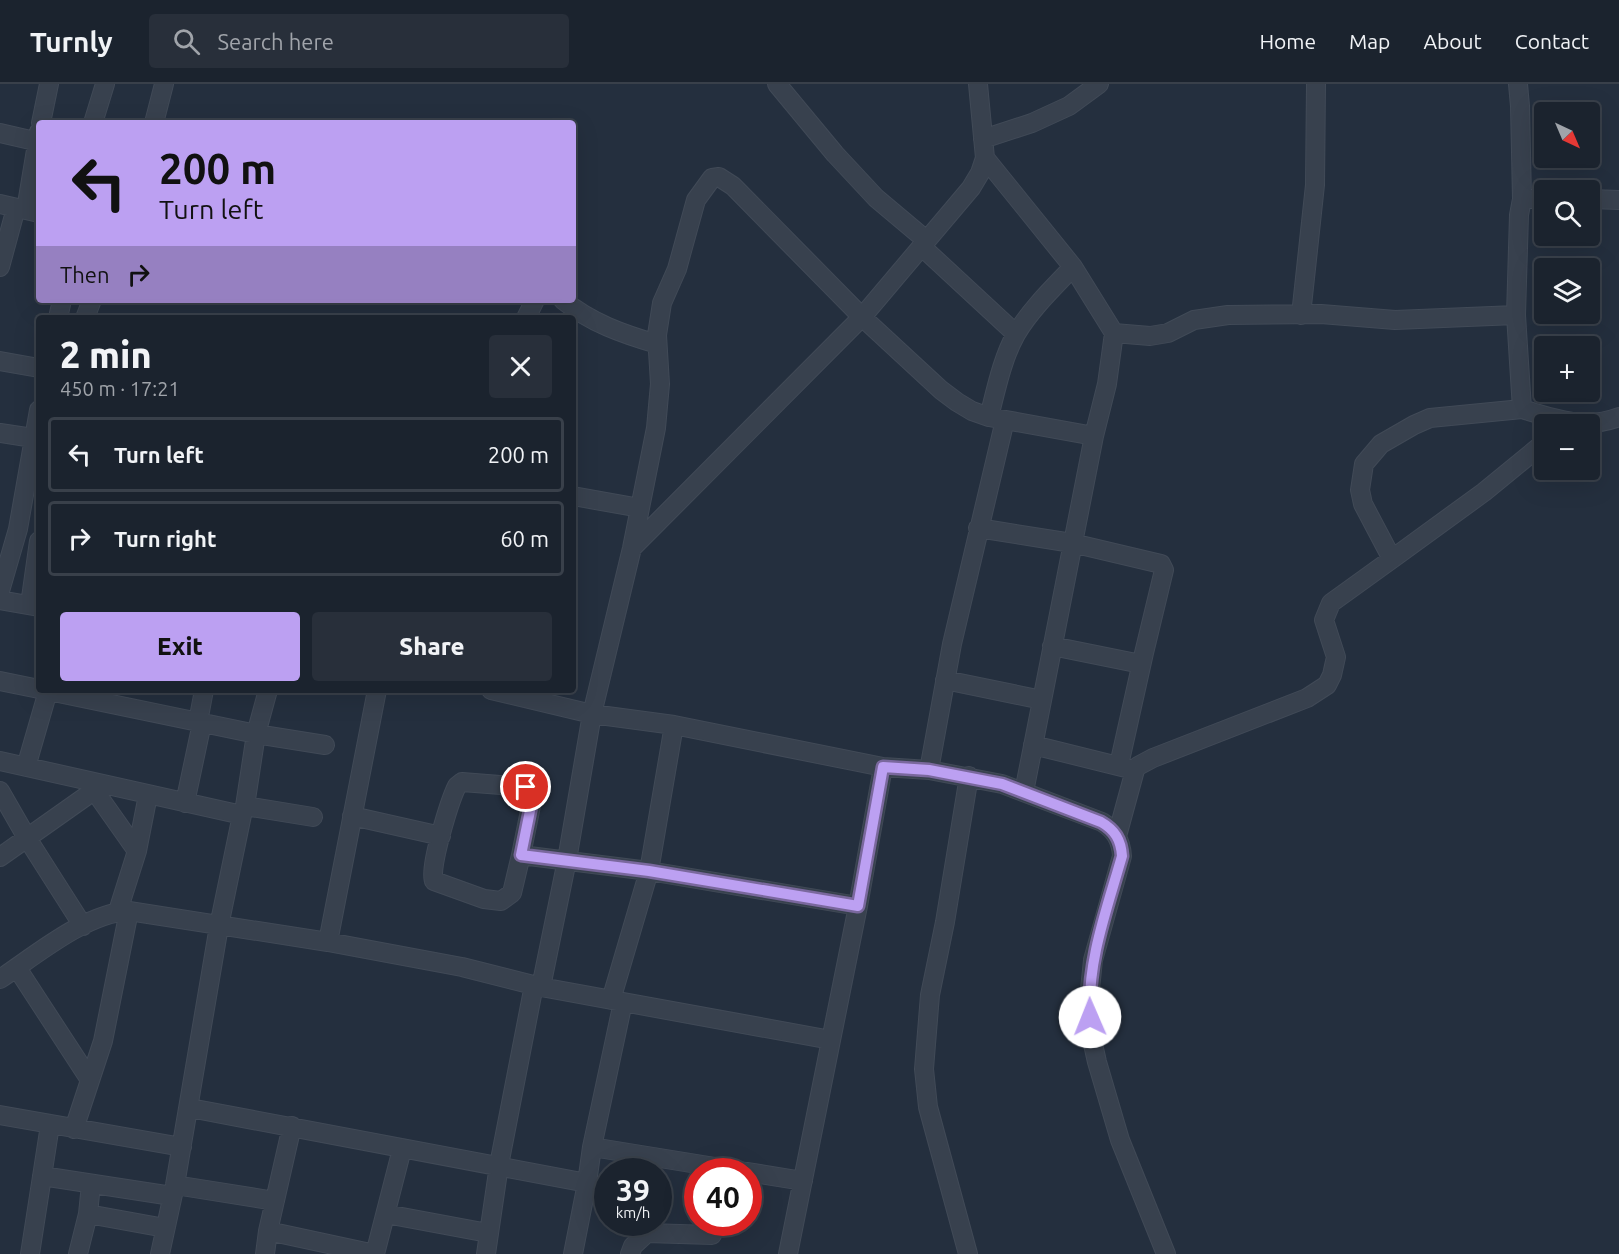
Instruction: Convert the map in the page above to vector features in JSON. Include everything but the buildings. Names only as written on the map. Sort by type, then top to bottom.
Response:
[{"type":"street","points":[[42,120],[49,84]]},
{"type":"street","points":[[94,120],[105,84]]},
{"type":"street","points":[[155,120],[164,84]]},
{"type":"street","points":[[777,84],[876,198],[1016,334]]},
{"type":"street","points":[[632,548],[862,317],[971,188],[980,173],[985,158],[978,84]]},
{"type":"street","points":[[983,139],[1032,123],[1060,110],[1099,84]]},
{"type":"street","points":[[1301,315],[1315,185],[1316,84]]},
{"type":"street","points":[[1518,84],[1522,198],[1519,215],[1516,315],[1522,409]]},
{"type":"street","points":[[0,133],[36,138]]},
{"type":"street","points":[[0,267],[20,209],[36,146]]},
{"type":"street","points":[[985,158],[1072,267],[1114,333],[1107,384],[1072,543],[1024,792]]},
{"type":"street","points":[[489,1253],[488,1233],[499,1165],[537,986],[567,860],[592,714],[632,548],[656,428],[659,395],[657,335],[662,303],[677,269],[696,200],[707,183],[712,178],[719,177],[733,186],[862,317],[941,390],[972,411],[997,419],[1094,436]]},
{"type":"street","points":[[1522,198],[1534,199]]},
{"type":"street","points":[[1600,199],[1619,200]]},
{"type":"street","points":[[929,770],[945,680],[978,528],[1006,354],[1016,334],[1035,308],[1072,267]]},
{"type":"street","points":[[567,303],[590,319],[621,333],[657,344]]},
{"type":"street","points":[[1114,333],[1150,336],[1168,333],[1194,320],[1228,315],[1301,315],[1395,320],[1516,315]]},
{"type":"street","points":[[0,361],[36,367]]},
{"type":"street","points":[[1392,559],[1363,504],[1360,490],[1364,464],[1381,444],[1414,424],[1430,418],[1522,409],[1537,414]]},
{"type":"street","points":[[1600,420],[1619,417]]},
{"type":"street","points":[[0,591],[18,529],[36,424]]},
{"type":"street","points":[[0,433],[33,438]]},
{"type":"street","points":[[1033,746],[1127,768],[1138,766],[1153,758],[1307,698],[1327,685],[1332,675],[1336,657],[1324,620],[1331,603],[1484,492],[1534,451]]},
{"type":"street","points":[[576,497],[640,508]]},
{"type":"street","points":[[978,528],[1072,543],[1161,564],[1163,567],[1141,664],[1117,836]]},
{"type":"street","points":[[0,600],[34,606],[36,580]]},
{"type":"street","points":[[1052,646],[1141,664]]},
{"type":"street","points":[[945,680],[1042,700]]},
{"type":"street","points":[[0,681],[36,688]]},
{"type":"street","points":[[26,767],[46,693]]},
{"type":"street","points":[[61,693],[256,734],[325,745]]},
{"type":"street","points":[[185,803],[204,693]]},
{"type":"street","points":[[160,1254],[190,1108],[219,926],[256,734],[267,693]]},
{"type":"street","points":[[328,942],[376,693]]},
{"type":"street","points":[[503,693],[592,714],[674,725],[883,767],[929,770],[969,776],[1024,792],[1101,822],[1110,828],[1117,836],[1122,856],[1093,960],[1089,999],[1091,1035],[1120,1140],[1166,1254]]},
{"type":"street","points":[[573,1254],[617,1001],[649,871],[674,725]]},
{"type":"street","points":[[0,761],[98,787],[185,803],[313,817]]},
{"type":"street","points":[[788,1254],[858,906],[883,767]]},
{"type":"street","points":[[968,1254],[928,1107],[924,1069],[930,995],[949,901],[969,776]]},
{"type":"street","points":[[462,782],[526,787],[532,790],[533,796],[512,893],[501,901],[484,898],[434,881],[431,875],[441,836],[454,791],[462,782]]},
{"type":"street","points":[[0,857],[98,787]]},
{"type":"street","points":[[98,787],[136,850]]},
{"type":"street","points":[[0,790],[27,838],[83,926]]},
{"type":"street","points":[[74,1129],[103,1041],[124,911],[148,795]]},
{"type":"street","points":[[352,816],[441,836]]},
{"type":"street","points":[[521,855],[649,871],[858,906]]},
{"type":"street","points":[[90,1080],[7,970],[99,916],[124,911],[328,942],[462,967],[537,986],[831,1040]]},
{"type":"street","points":[[190,1108],[587,1183]]},
{"type":"street","points":[[0,1116],[182,1147]]},
{"type":"street","points":[[30,1254],[50,1125]]},
{"type":"street","points":[[264,1254],[292,1126]]},
{"type":"street","points":[[592,1146],[684,1161]]},
{"type":"street","points":[[268,1231],[375,1254],[402,1149]]},
{"type":"street","points":[[762,1174],[803,1181]]},
{"type":"street","points":[[42,1176],[91,1184],[275,1200]]},
{"type":"street","points":[[78,1254],[91,1184]]},
{"type":"street","points":[[87,1214],[165,1228]]},
{"type":"street","points":[[386,1214],[488,1233]]},
{"type":"street","points":[[630,1254],[633,1246],[647,1233],[684,1234]]},
{"type":"route","points":[[526,787],[532,790],[533,796],[521,855],[649,871],[858,906],[883,767],[929,770],[1002,784],[1101,822],[1117,836],[1122,856],[1093,960],[1089,999],[1090,1017]]}]
